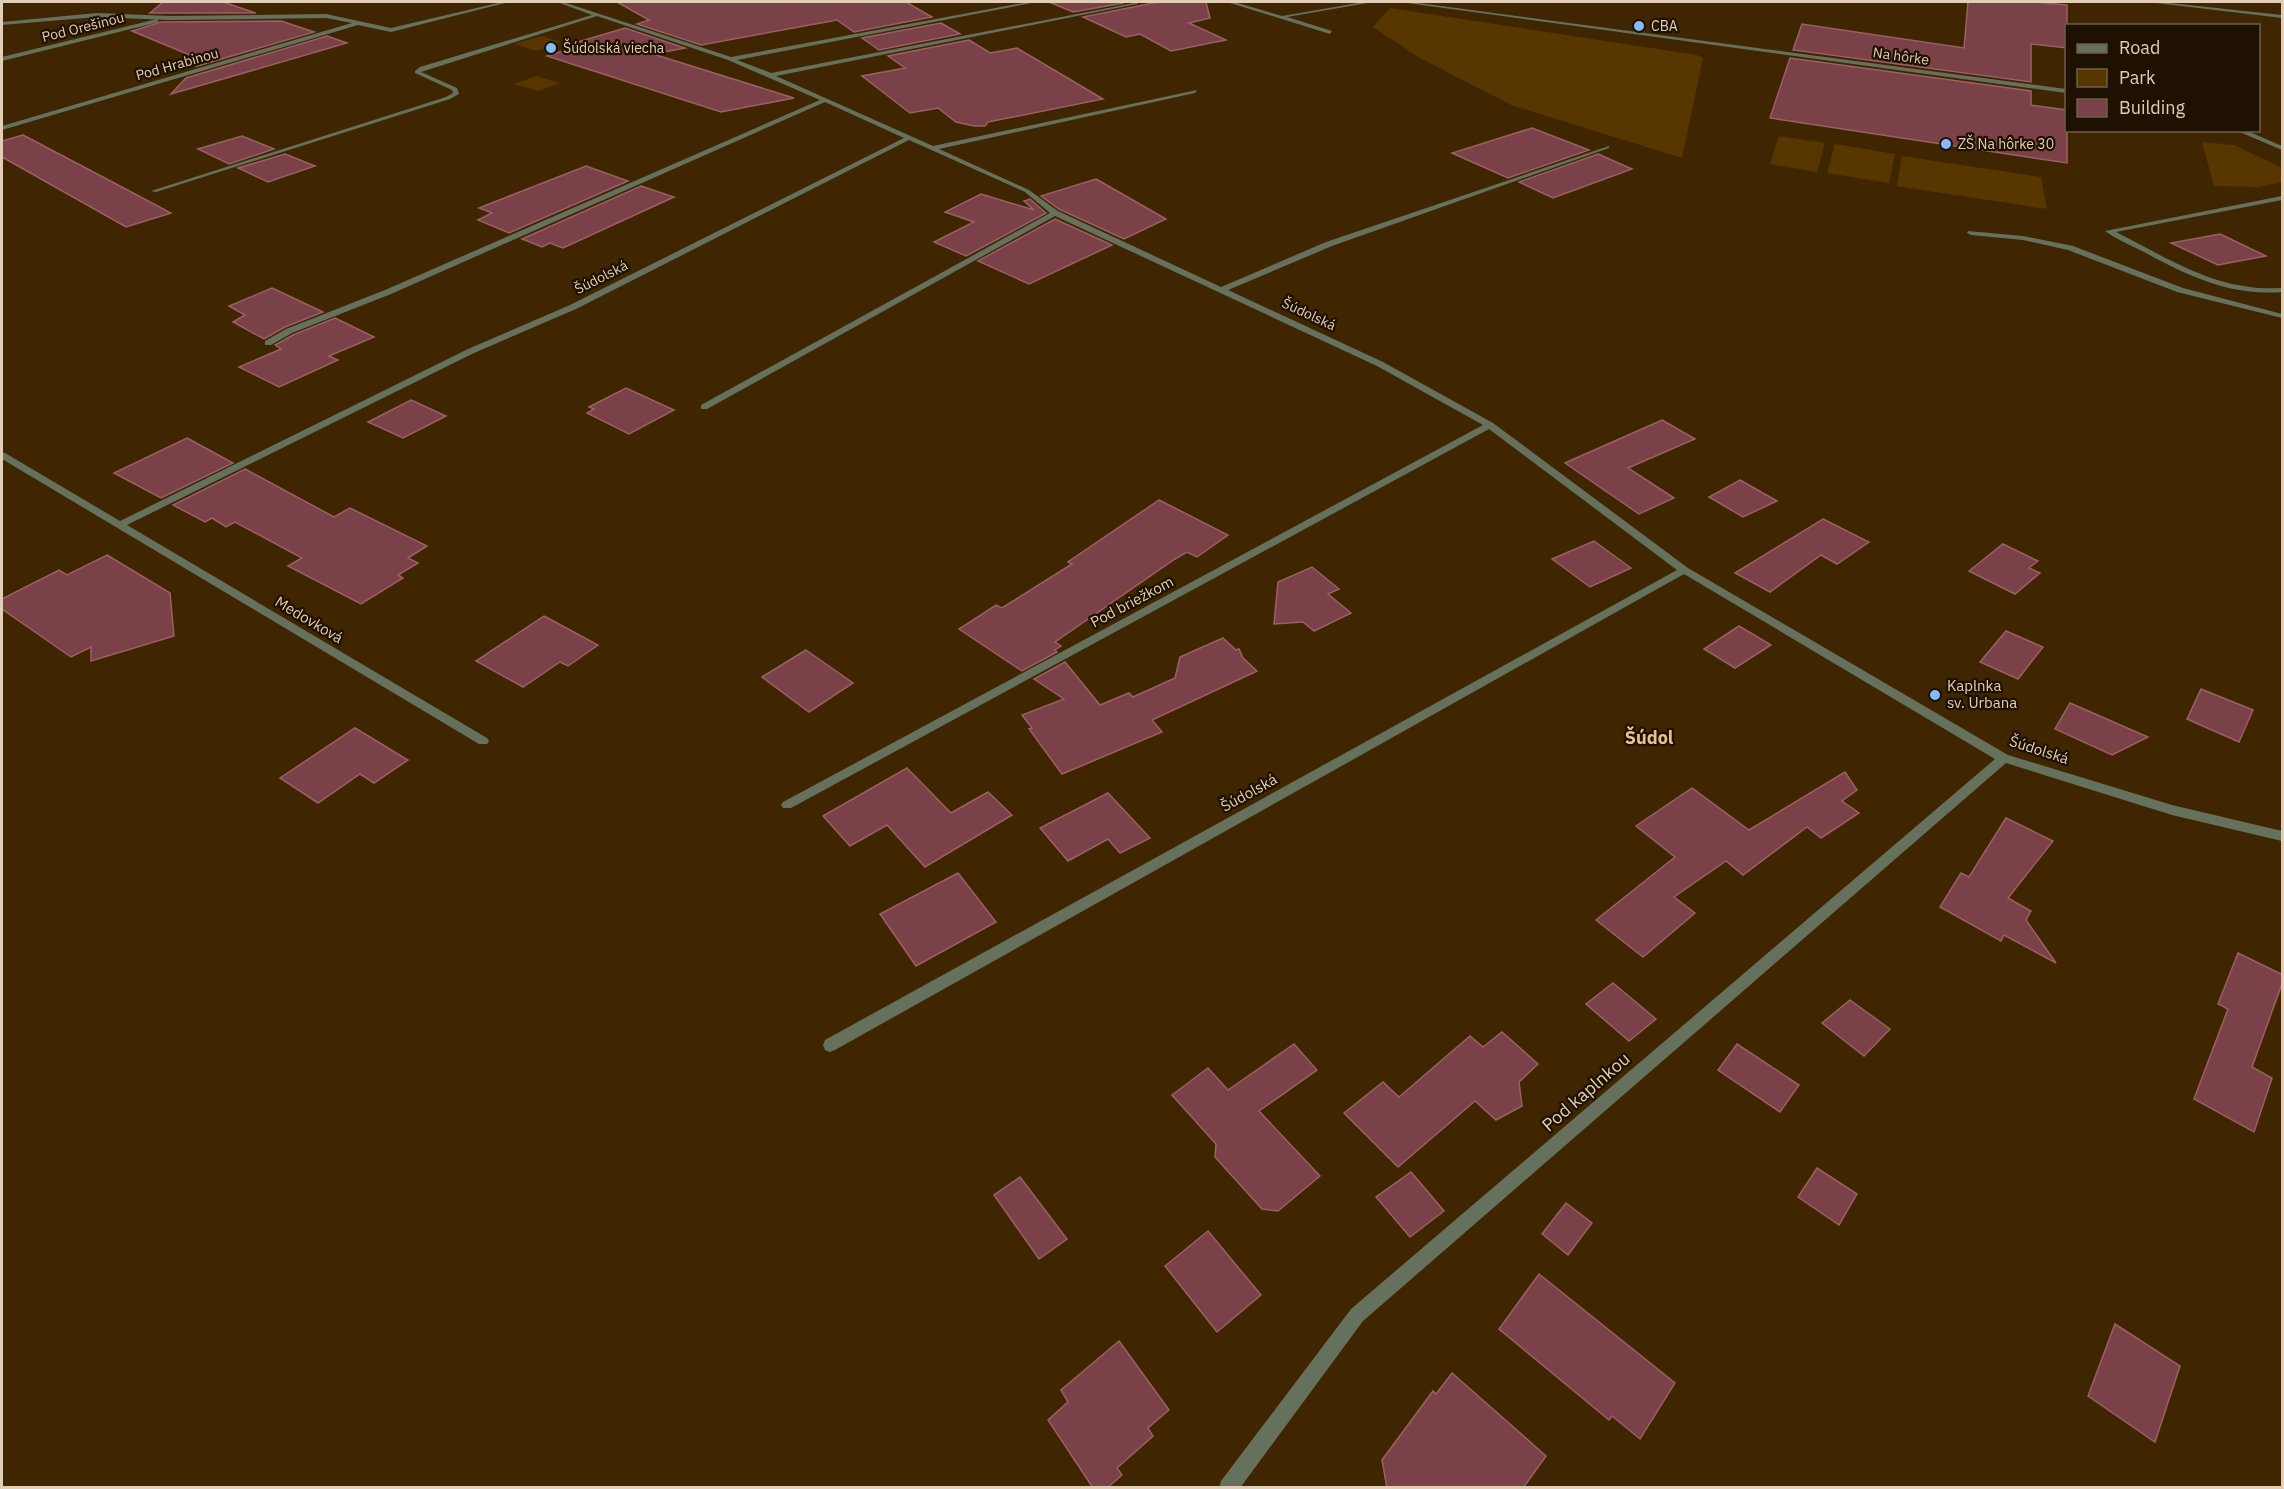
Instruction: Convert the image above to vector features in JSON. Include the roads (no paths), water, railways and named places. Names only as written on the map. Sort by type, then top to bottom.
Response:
[{"type":"street","points":[[2,23],[97,15],[170,18],[326,15],[391,30],[506,2]]},
{"type":"street","name":"Šúdolská","points":[[559,2],[729,59],[826,99],[1027,190],[1055,213],[1380,364],[1490,425],[1684,570],[2004,758],[2172,810],[2283,836]]},
{"type":"street","name":"Šúdolská","points":[[729,59],[1034,2]]},
{"type":"street","points":[[770,75],[1137,2]]},
{"type":"street","points":[[1230,2],[1330,32]]},
{"type":"street","points":[[1283,17],[1370,2]]},
{"type":"street","name":"Na hôrke","points":[[1403,2],[2065,91]]},
{"type":"street","points":[[2151,2],[2283,17]]},
{"type":"street","points":[[154,191],[448,98],[456,94],[455,89],[417,72],[422,68],[596,15]]},
{"type":"street","name":"Pod Orešinou","points":[[2,59],[170,18]]},
{"type":"street","name":"Pod Hrabinou","points":[[2,128],[359,23]]},
{"type":"street","points":[[933,148],[1195,92]]},
{"type":"street","points":[[268,343],[289,331],[388,291],[826,99]]},
{"type":"street","points":[[2243,132],[2283,148]]},
{"type":"street","name":"Šúdolská","points":[[120,525],[471,351],[573,307],[910,137]]},
{"type":"street","points":[[1222,290],[1329,244],[1607,147]]},
{"type":"street","points":[[2283,198],[2109,231],[2217,285],[2265,293],[2283,290]]},
{"type":"street","points":[[704,407],[1055,213]]},
{"type":"street","points":[[1971,233],[2023,238],[2070,248],[2180,290],[2283,316]]},
{"type":"street","points":[[2235,304],[2239,290]]},
{"type":"street","name":"Pod briežkom","points":[[787,805],[1490,425]]},
{"type":"street","name":"Medovková","points":[[2,455],[483,741]]},
{"type":"street","name":"Šúdolská","points":[[830,1045],[1684,570]]},
{"type":"street","name":"Pod kaplnkou","points":[[1228,1488],[1357,1315],[2004,758]]},
{"type":"place","name":"CBA","points":[[1639,26]]},
{"type":"place","name":"Šúdolská viecha","points":[[551,48]]},
{"type":"place","name":"ZŠ Na hôrke 30","points":[[1946,144]]},
{"type":"place","name":"Kaplnka sv. Urbana","points":[[1935,695]]},
{"type":"district","name":"Šúdol","points":[[1649,738]]}]
